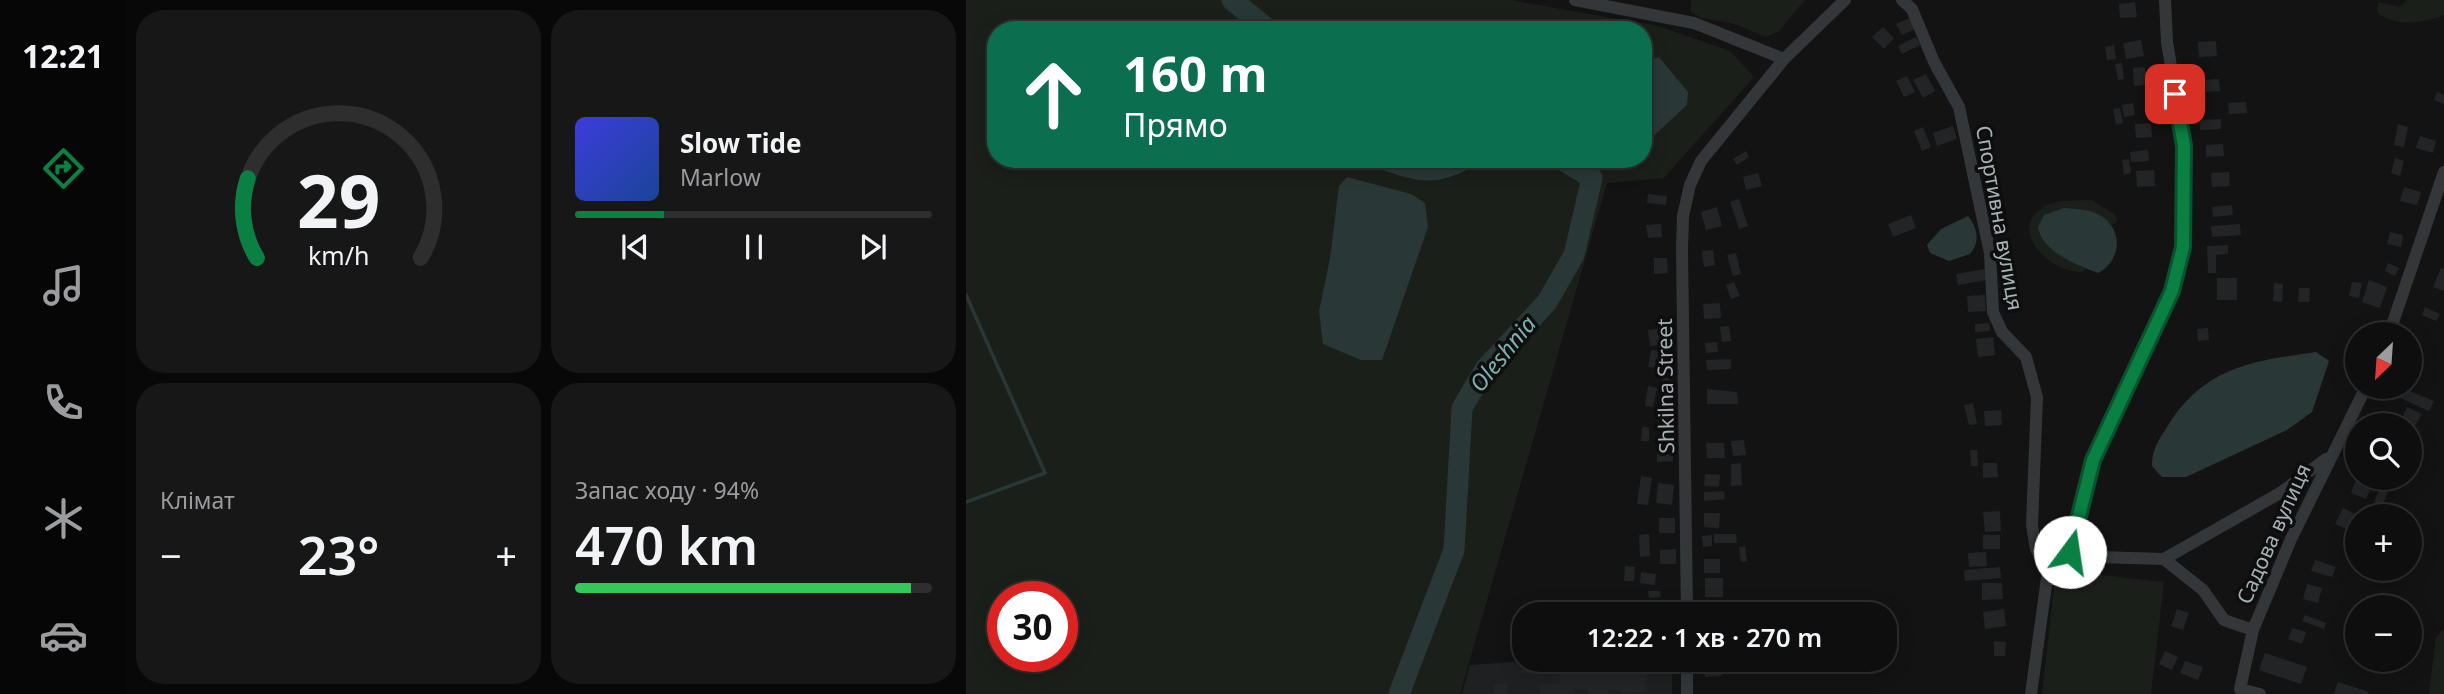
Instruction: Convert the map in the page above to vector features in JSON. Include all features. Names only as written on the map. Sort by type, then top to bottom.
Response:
[{"type":"street","points":[[1575,0],[1694,23],[1748,42],[1784,59]]},
{"type":"street","name":"Shkilna Street","points":[[1687,602],[1683,216],[1690,185],[1701,161],[1784,59],[1845,0]]},
{"type":"street","name":"Спортивна вулиця","points":[[1902,0],[1912,9],[1934,62],[1959,107],[1990,253],[1993,312],[2002,332],[2026,357],[2034,377],[2037,397],[2032,524],[2036,550],[2048,571]]},
{"type":"street","points":[[2031,694],[2048,571],[2070,552],[2093,460],[2172,291],[2183,247],[2184,146],[2167,42],[2165,0]]},
{"type":"street","points":[[2393,322],[2444,172]]},
{"type":"street","name":"Садова вулиця","points":[[2164,559],[2203,590],[2224,620],[2253,630],[2291,539],[2360,399]]},
{"type":"street","points":[[2070,552],[2096,557],[2164,559],[2280,493],[2331,454]]},
{"type":"street","points":[[2253,630],[2240,689],[2260,694]]},
{"type":"street","points":[[1687,694],[1688,672]]},
{"type":"shaded area","points":[[966,0],[1510,0],[1630,21],[987,21],[987,168],[1652,168],[1652,138],[1687,105],[1659,58],[1652,60],[1652,25],[1730,51],[1754,77],[1664,178],[1607,183],[1460,694],[966,694]],"holes":[[[1330,258],[1390,333],[1382,360],[1319,311]]]},
{"type":"shaded area","points":[[1691,0],[1805,0],[1779,31],[1766,37],[1735,24],[1702,18],[1691,12]]},
{"type":"shaded area","points":[[2407,0],[2444,0],[2444,15],[2427,20],[2401,22],[2377,12],[2378,2],[2400,7]]},
{"type":"shaded area","points":[[1659,57],[1688,92],[1687,105],[1652,138],[1652,59]]},
{"type":"shaded area","points":[[1347,177],[1411,194],[1425,203],[1428,227],[1382,360],[1361,360],[1323,344],[1319,311],[1330,258],[1339,186]]},
{"type":"shaded area","points":[[2092,200],[2115,215],[2118,221],[2112,225],[2097,213],[2064,208],[2062,256],[2085,268],[2083,272],[2070,271],[2045,257],[2036,247],[2030,225],[2035,214],[2047,205],[2063,201]]},
{"type":"shaded area","points":[[2064,208],[2096,213],[2112,226],[2116,234],[2116,252],[2106,267],[2098,273],[2062,256],[2046,244],[2041,236],[2038,227],[2044,215]]},
{"type":"shaded area","points":[[1968,216],[1976,235],[1970,254],[1949,261],[1930,253],[1927,245],[1941,229]]},
{"type":"shaded area","points":[[2316,352],[2329,361],[2312,412],[2287,430],[2186,477],[2162,477],[2152,466],[2158,441],[2181,407],[2214,379],[2250,364]]},
{"type":"shaded area","points":[[2056,570],[2164,582],[2151,694],[2042,694]]},
{"type":"shaded area","points":[[2444,629],[2444,694],[2429,694],[2436,637]]},
{"type":"shaded area","points":[[1512,662],[1512,672],[1672,672],[1672,694],[1462,694],[1470,665]]},
{"type":"building","points":[[2135,2],[2137,17],[2120,18],[2119,4]]},
{"type":"building","points":[[1910,18],[1915,29],[1902,35],[1896,24]]},
{"type":"building","points":[[1883,27],[1894,38],[1884,49],[1872,37]]},
{"type":"building","points":[[1916,37],[1920,45],[1902,54],[1898,46]]},
{"type":"building","points":[[2141,40],[2144,56],[2126,59],[2123,43]]},
{"type":"building","points":[[2216,41],[2217,56],[2199,57],[2198,42]]},
{"type":"building","points":[[2114,45],[2116,59],[2107,60],[2105,47]]},
{"type":"building","points":[[2122,63],[2124,79],[2118,80],[2115,64]]},
{"type":"building","points":[[2145,67],[2147,85],[2134,86],[2133,68]]},
{"type":"building","points":[[1926,74],[1935,91],[1923,98],[1913,80]]},
{"type":"building","points":[[1907,76],[1915,92],[1904,97],[1896,81]]},
{"type":"building","points":[[2219,79],[2220,91],[2203,92],[2202,80]]},
{"type":"building","points":[[2437,92],[2444,95],[2444,104],[2434,100]]},
{"type":"building","points":[[2246,102],[2247,113],[2229,114],[2228,103]]},
{"type":"building","points":[[2133,103],[2135,115],[2124,117],[2122,105]]},
{"type":"building","points":[[2120,108],[2123,123],[2116,125],[2113,109]]},
{"type":"building","points":[[2221,119],[2221,129],[2200,130],[2200,120]]},
{"type":"building","points":[[2151,123],[2152,137],[2136,138],[2135,124]]},
{"type":"building","points":[[2398,124],[2408,127],[2404,147],[2394,145]]},
{"type":"building","points":[[1953,126],[1957,139],[1937,146],[1933,133]]},
{"type":"building","points":[[1923,127],[1931,147],[1922,151],[1914,131]]},
{"type":"building","points":[[2420,136],[2436,141],[2433,153],[2416,148]]},
{"type":"building","points":[[2223,144],[2224,156],[2206,157],[2206,145]]},
{"type":"building","points":[[2148,150],[2149,161],[2131,162],[2130,152]]},
{"type":"building","points":[[1746,151],[1749,157],[1737,165],[1733,159]]},
{"type":"building","points":[[2395,158],[2404,161],[2400,176],[2391,173]]},
{"type":"building","points":[[2129,159],[2131,173],[2124,175],[2122,160]]},
{"type":"building","points":[[2154,170],[2155,186],[2137,187],[2136,171]]},
{"type":"building","points":[[2229,172],[2230,186],[2212,187],[2211,173]]},
{"type":"building","points":[[1758,173],[1762,186],[1746,190],[1743,177]]},
{"type":"building","points":[[2404,187],[2421,192],[2417,205],[2400,201]]},
{"type":"building","points":[[1648,194],[1667,196],[1666,205],[1647,203]]},
{"type":"building","points":[[1739,199],[1748,226],[1739,229],[1730,202]]},
{"type":"building","points":[[2232,205],[2233,215],[2213,217],[2212,207]]},
{"type":"building","points":[[1717,207],[1722,226],[1706,230],[1701,212]]},
{"type":"building","points":[[1911,215],[1916,228],[1893,237],[1888,224]]},
{"type":"building","points":[[1661,224],[1662,237],[1648,238],[1646,225]]},
{"type":"building","points":[[2240,224],[2241,235],[2212,237],[2211,226]]},
{"type":"building","points":[[2390,232],[2403,235],[2401,247],[2387,244]]},
{"type":"building","points":[[2228,245],[2228,254],[2216,255],[2216,273],[2208,273],[2207,246]]},
{"type":"building","points":[[1713,250],[1715,265],[1704,267],[1702,251]]},
{"type":"building","points":[[1736,253],[1741,274],[1733,276],[1727,255]]},
{"type":"building","points":[[1654,258],[1667,258],[1668,273],[1654,274]]},
{"type":"building","points":[[2388,263],[2399,268],[2395,276],[2385,271]]},
{"type":"building","points":[[2441,268],[2444,269],[2444,291],[2433,287]]},
{"type":"building","points":[[1985,269],[1987,280],[1958,285],[1956,274]]},
{"type":"building","points":[[2217,278],[2237,278],[2237,300],[2217,300]]},
{"type":"building","points":[[2369,280],[2387,287],[2380,308],[2362,302]]},
{"type":"building","points":[[1734,282],[1740,296],[1731,299],[1726,285]]},
{"type":"building","points":[[2352,282],[2362,283],[2359,298],[2349,296]]},
{"type":"building","points":[[2274,283],[2283,284],[2282,302],[2273,301]]},
{"type":"building","points":[[2299,288],[2310,288],[2309,302],[2298,302]]},
{"type":"building","points":[[1985,295],[1986,311],[1968,312],[1967,296]]},
{"type":"building","points":[[1720,303],[1721,318],[1704,319],[1703,304]]},
{"type":"building","points":[[2425,307],[2440,314],[2436,321],[2422,315]]},
{"type":"building","points":[[1989,323],[1990,331],[1975,332],[1975,324]]},
{"type":"building","points":[[1729,326],[1731,341],[1722,342],[1720,327]]},
{"type":"building","points":[[1671,327],[1673,344],[1650,346],[1648,330]]},
{"type":"building","points":[[2208,328],[2209,340],[2198,341],[2197,329]]},
{"type":"building","points":[[1993,337],[1995,355],[1978,357],[1976,339]]},
{"type":"building","points":[[1717,342],[1718,352],[1706,353],[1705,343]]},
{"type":"building","points":[[1651,350],[1660,351],[1657,368],[1648,367]]},
{"type":"building","points":[[1731,359],[1731,369],[1707,370],[1706,360]]},
{"type":"building","points":[[1662,371],[1671,371],[1671,381],[1662,381]]},
{"type":"building","points":[[1648,386],[1657,388],[1653,407],[1645,406]]},
{"type":"building","points":[[1707,389],[1737,392],[1738,404],[1707,404]]},
{"type":"building","points":[[1662,390],[1674,391],[1673,399],[1661,398]]},
{"type":"building","points":[[2422,396],[2434,401],[2429,411],[2402,399],[2422,399]]},
{"type":"building","points":[[1973,403],[1977,424],[1969,425],[1964,405]]},
{"type":"building","points":[[2407,407],[2420,413],[2404,413]]},
{"type":"building","points":[[2001,410],[2002,425],[1985,426],[1984,411]]},
{"type":"building","points":[[1658,414],[1674,414],[1673,424],[1658,423]]},
{"type":"building","points":[[1642,427],[1649,427],[1649,441],[1641,441]]},
{"type":"building","points":[[1744,440],[1746,455],[1733,456],[1731,441]]},
{"type":"building","points":[[1706,443],[1724,443],[1725,458],[1707,458]]},
{"type":"building","points":[[1673,447],[1673,461],[1657,462],[1657,448]]},
{"type":"building","points":[[1970,450],[1977,450],[1978,466],[1971,466]]},
{"type":"building","points":[[1741,463],[1742,485],[1731,486],[1731,464]]},
{"type":"building","points":[[1983,463],[1997,463],[1998,477],[1983,478]]},
{"type":"building","points":[[1705,474],[1720,475],[1719,487],[1704,486]]},
{"type":"building","points":[[1641,476],[1652,478],[1648,505],[1637,504]]},
{"type":"building","points":[[1658,483],[1674,485],[1672,505],[1656,503]]},
{"type":"building","points":[[2352,490],[2370,490],[2366,499],[2351,493]]},
{"type":"building","points":[[2379,490],[2389,490],[2383,504],[2374,502]]},
{"type":"building","points":[[1724,491],[1725,499],[1704,501],[1704,492]]},
{"type":"building","points":[[2343,508],[2345,509],[2345,528],[2335,524]]},
{"type":"building","points":[[2000,511],[2001,531],[1985,532],[1983,512]]},
{"type":"building","points":[[1704,513],[1720,513],[1719,528],[1704,527]]},
{"type":"building","points":[[1659,518],[1675,518],[1675,533],[1659,533]]},
{"type":"building","points":[[1649,534],[1650,556],[1640,557],[1639,535]]},
{"type":"building","points":[[1714,534],[1736,534],[1737,543],[1714,543]]},
{"type":"building","points":[[1712,535],[1712,546],[1703,547],[1702,536]]},
{"type":"building","points":[[1983,535],[2000,535],[2000,549],[1983,549]]},
{"type":"building","points":[[1745,546],[1747,561],[1741,562],[1739,547]]},
{"type":"building","points":[[1676,549],[1676,564],[1660,564],[1660,550]]},
{"type":"building","points":[[1986,552],[1987,566],[1969,567],[1968,553]]},
{"type":"building","points":[[1704,559],[1720,559],[1720,573],[1704,573]]},
{"type":"building","points":[[2315,560],[2336,567],[2332,577],[2311,571]]},
{"type":"building","points":[[1625,566],[1635,567],[1634,581],[1624,581]]},
{"type":"building","points":[[2000,567],[2001,578],[1965,581],[1964,570]]},
{"type":"building","points":[[1641,572],[1656,574],[1655,585],[1640,583]]},
{"type":"building","points":[[1705,578],[1723,578],[1723,597],[1705,597]]},
{"type":"building","points":[[1982,583],[2002,583],[2003,599],[1982,600]]},
{"type":"building","points":[[2307,584],[2322,588],[2318,603],[2303,599]]},
{"type":"building","points":[[1648,591],[1660,591],[1661,597],[1649,598]]},
{"type":"building","points":[[2004,609],[2006,626],[1985,629],[1983,612]]},
{"type":"building","points":[[2177,609],[2189,613],[2183,630],[2171,626]]},
{"type":"building","points":[[2305,615],[2326,623],[2324,629],[2302,621]]},
{"type":"building","points":[[2292,628],[2306,632],[2302,644],[2288,639]]},
{"type":"building","points":[[1994,641],[2006,642],[2005,656],[1994,656]]},
{"type":"building","points":[[2165,651],[2178,657],[2172,670],[2159,664]]},
{"type":"building","points":[[2265,653],[2307,667],[2301,684],[2259,670]]},
{"type":"building","points":[[2185,661],[2203,667],[2198,680],[2180,673]]},
{"type":"building","points":[[1560,672],[1646,672],[1646,691],[1621,694],[1622,690],[1608,690],[1608,694],[1588,694],[1588,689],[1573,689],[1573,694],[1540,694],[1540,684],[1559,684]]},
{"type":"building","points":[[1705,672],[1722,672],[1722,676],[1705,677]]},
{"type":"building","points":[[2338,682],[2369,692],[2334,694]]},
{"type":"building","points":[[1507,683],[1507,694],[1494,694],[1494,684]]},
{"type":"waterway","name":"Oleshnia","points":[[1232,0],[1258,21]]},
{"type":"waterway","name":"Oleshnia","points":[[1415,168],[1443,168]]},
{"type":"waterway","name":"Oleshnia","points":[[1399,694],[1454,550],[1462,408],[1485,369],[1547,302],[1574,255],[1592,178],[1576,168]]},
{"type":"waterway","points":[[966,295],[1045,473],[966,502]]},
{"type":"route","points":[[2070,552],[2093,460],[2172,291],[2183,247],[2184,146],[2175,94]]}]
